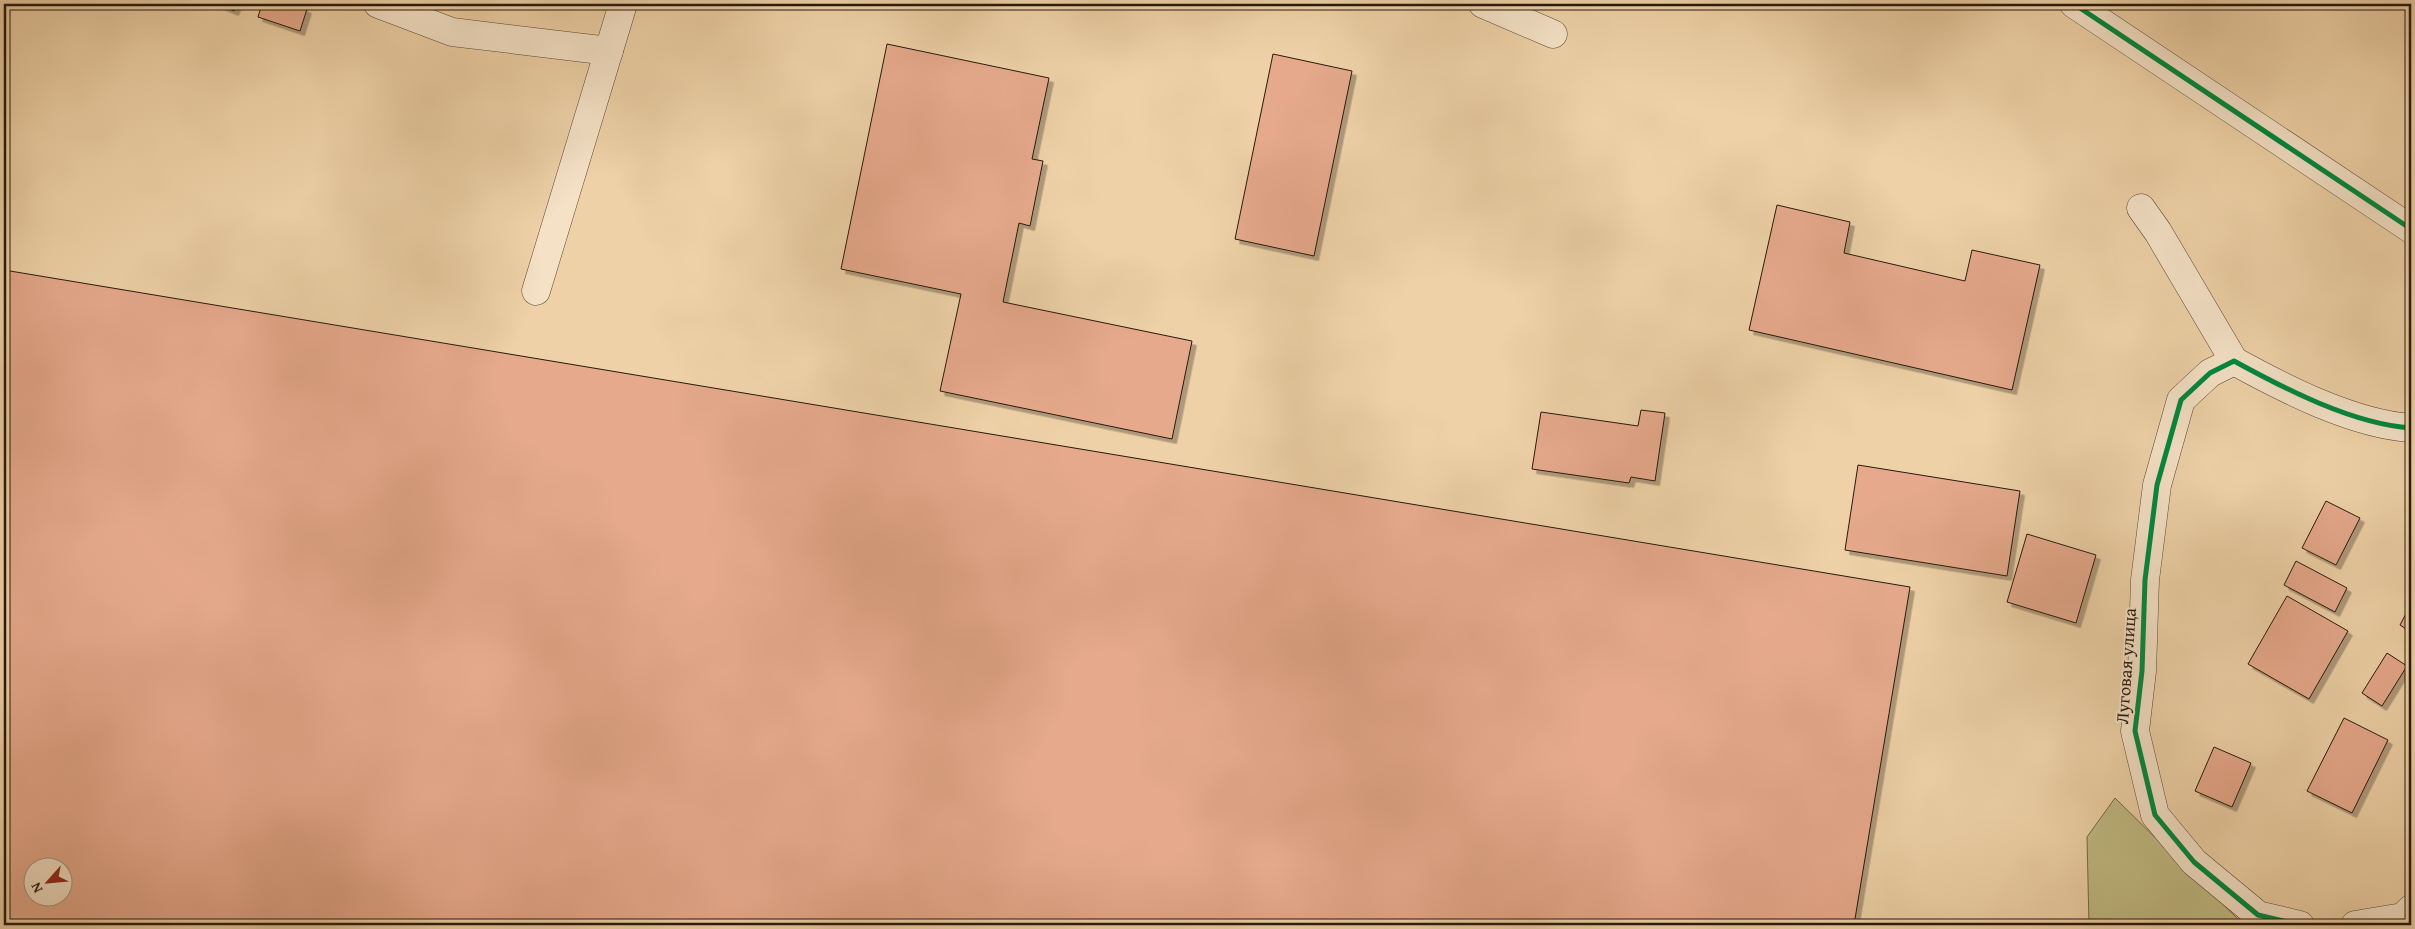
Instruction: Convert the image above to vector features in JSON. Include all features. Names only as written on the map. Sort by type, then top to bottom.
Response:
[{"type":"street","points":[[378,4],[452,32],[609,51]]},
{"type":"street","points":[[536,291],[623,4]]},
{"type":"street","points":[[1483,4],[1553,34]]},
{"type":"street","points":[[2074,4],[2411,228]]},
{"type":"street","points":[[2141,208],[2158,232],[2234,361],[2313,401],[2393,427],[2411,428]]},
{"type":"street","name":"Луговая улица","points":[[2234,361],[2210,373],[2181,400],[2157,485],[2145,580],[2142,671],[2135,731],[2155,815],[2194,862],[2258,915],[2300,925]]},
{"type":"street","points":[[2355,925],[2403,917],[2411,909]]},
{"type":"shaded area","points":[[2115,798],[2244,925],[2089,925],[2087,837]]},
{"type":"building","points":[[217,4],[237,4],[234,11]]},
{"type":"building","points":[[262,4],[293,4],[307,9],[300,31],[258,17]]},
{"type":"building","points":[[887,44],[1049,78],[1032,159],[1043,161],[1030,226],[1019,223],[1003,302],[1192,341],[1172,439],[940,391],[961,294],[841,269]]},
{"type":"building","points":[[1273,54],[1352,71],[1314,256],[1235,239]]},
{"type":"building","points":[[1777,205],[1850,222],[1844,253],[1965,281],[1972,250],[2040,265],[2012,390],[1749,330]]},
{"type":"building","points":[[4,270],[1910,587],[1854,925],[4,925]]},
{"type":"building","points":[[1641,410],[1665,413],[1655,481],[1631,477],[1629,483],[1532,469],[1541,412],[1638,426]]},
{"type":"building","points":[[1858,465],[2020,491],[2007,576],[1845,550]]},
{"type":"building","points":[[2326,501],[2360,518],[2336,565],[2302,548]]},
{"type":"building","points":[[2027,534],[2096,555],[2076,623],[2007,602]]},
{"type":"building","points":[[2296,561],[2347,588],[2335,612],[2284,585]]},
{"type":"building","points":[[2287,596],[2348,631],[2309,699],[2248,664]]},
{"type":"building","points":[[2411,604],[2411,632],[2400,625]]},
{"type":"building","points":[[2387,653],[2407,666],[2382,706],[2362,693]]},
{"type":"building","points":[[2344,718],[2388,740],[2352,813],[2307,791]]},
{"type":"building","points":[[2214,747],[2251,763],[2232,807],[2195,791]]},
{"type":"cycle path","points":[[2074,4],[2411,229]]},
{"type":"cycle path","points":[[2300,925],[2258,915],[2194,862],[2155,815],[2135,731],[2142,671],[2145,580],[2157,485],[2181,400],[2210,373],[2234,361],[2320,404],[2366,420],[2411,428]]}]
